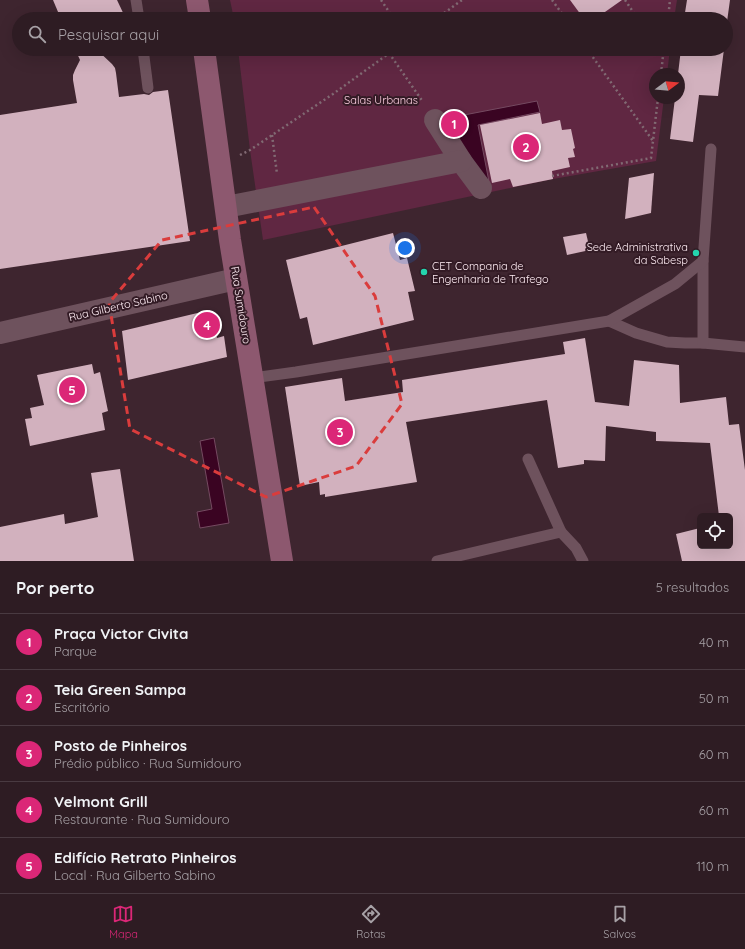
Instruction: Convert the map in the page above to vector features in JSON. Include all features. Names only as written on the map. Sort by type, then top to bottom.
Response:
[{"type":"main road","points":[[197,0],[199,12]]},
{"type":"main road","name":"Rua Sumidouro","points":[[205,56],[236,279],[282,561]]},
{"type":"street","points":[[434,120],[481,188]]},
{"type":"street","points":[[226,206],[462,161]]},
{"type":"street","name":"Rua Gilberto Sabino","points":[[0,333],[236,279]]},
{"type":"lane","points":[[136,0],[138,12]]},
{"type":"lane","points":[[144,56],[148,88]]},
{"type":"lane","points":[[703,343],[703,261],[711,149]]},
{"type":"lane","points":[[252,378],[609,321],[675,284],[703,261]]},
{"type":"lane","points":[[609,321],[636,333],[667,342],[703,343],[745,347]]},
{"type":"lane","points":[[528,459],[562,532],[576,548],[583,561]]},
{"type":"lane","points":[[438,561],[562,532]]},
{"type":"path","points":[[381,0],[389,12]]},
{"type":"path","points":[[446,12],[462,0]]},
{"type":"path","points":[[552,0],[561,12]]},
{"type":"path","points":[[625,0],[633,12]]},
{"type":"path","points":[[669,12],[670,0]]},
{"type":"path","points":[[220,164],[250,150],[333,94],[385,56]]},
{"type":"path","points":[[391,56],[434,120]]},
{"type":"path","points":[[592,56],[653,141]]},
{"type":"path","points":[[662,68],[663,56]]},
{"type":"path","points":[[552,176],[651,158],[657,104]]},
{"type":"path","points":[[272,135],[280,196]]},
{"type":"highlighted area","points":[[314,207],[375,296],[402,404],[356,466],[266,497],[130,429],[109,303],[162,240]]},
{"type":"green space","points":[[230,0],[677,0],[675,12],[233,12]]},
{"type":"green space","name":"Salas Urbanas","points":[[239,56],[669,56],[668,68],[649,68],[649,104],[663,104],[656,161],[553,179],[263,240]]},
{"type":"shaded area","points":[[537,101],[540,112],[478,125],[490,187],[438,120]]},
{"type":"shaded area","points":[[214,438],[229,523],[200,528],[197,512],[212,509],[200,441]]},
{"type":"building","points":[[53,0],[117,0],[123,12],[58,12]]},
{"type":"building","points":[[570,0],[622,0],[605,12],[579,12]]},
{"type":"building","points":[[687,0],[730,0],[728,12],[685,12]]},
{"type":"building","points":[[78,56],[103,56],[112,64],[115,68],[119,97],[144,94],[149,95],[153,92],[168,90],[190,241],[0,269],[0,115],[77,103],[73,75],[80,60]]},
{"type":"building","points":[[680,56],[723,56],[718,96],[699,95],[693,142],[670,139],[674,104],[685,104],[685,68],[679,68]]},
{"type":"building","points":[[540,113],[542,124],[560,120],[562,130],[571,129],[575,148],[573,149],[575,157],[568,158],[570,167],[552,171],[553,179],[513,187],[510,179],[492,183],[480,125]]},
{"type":"building","points":[[654,173],[651,213],[625,219],[629,178]]},
{"type":"building","points":[[393,233],[400,260],[407,258],[415,291],[408,292],[414,320],[313,345],[307,317],[300,319],[286,260]]},
{"type":"building","points":[[586,233],[590,250],[567,255],[563,237]]},
{"type":"building","points":[[210,310],[217,338],[224,336],[227,357],[128,380],[122,331]]},
{"type":"building","points":[[585,338],[595,402],[629,406],[634,360],[679,365],[680,403],[726,397],[729,425],[739,424],[745,470],[745,561],[682,561],[676,534],[697,529],[697,549],[733,549],[733,513],[719,513],[710,443],[656,441],[656,432],[606,426],[605,461],[584,460],[584,464],[558,468],[547,400],[406,422],[417,482],[325,497],[325,494],[320,495],[319,482],[300,486],[285,387],[342,378],[345,401],[403,392],[402,380],[565,354],[563,342]]},
{"type":"building","points":[[92,364],[94,374],[100,372],[108,411],[102,413],[105,430],[30,446],[25,419],[32,418],[30,408],[44,405],[37,375]]},
{"type":"building","points":[[120,469],[134,561],[0,561],[0,527],[64,514],[65,524],[98,517],[91,473]]},
{"type":"place","name":"Praça Victor Civita","points":[[454,124]]},
{"type":"place","name":"Teia Green Sampa","points":[[526,147]]},
{"type":"place","name":"Sede Administrativa da Sabesp","points":[[696,253]]},
{"type":"place","name":"CET Compania de Engenharia de Trafego","points":[[424,272]]},
{"type":"place","name":"Velmont Grill","points":[[207,325]]},
{"type":"place","name":"Edifício Retrato Pinheiros","points":[[72,390]]},
{"type":"place","name":"Posto de Pinheiros","points":[[340,432]]}]
